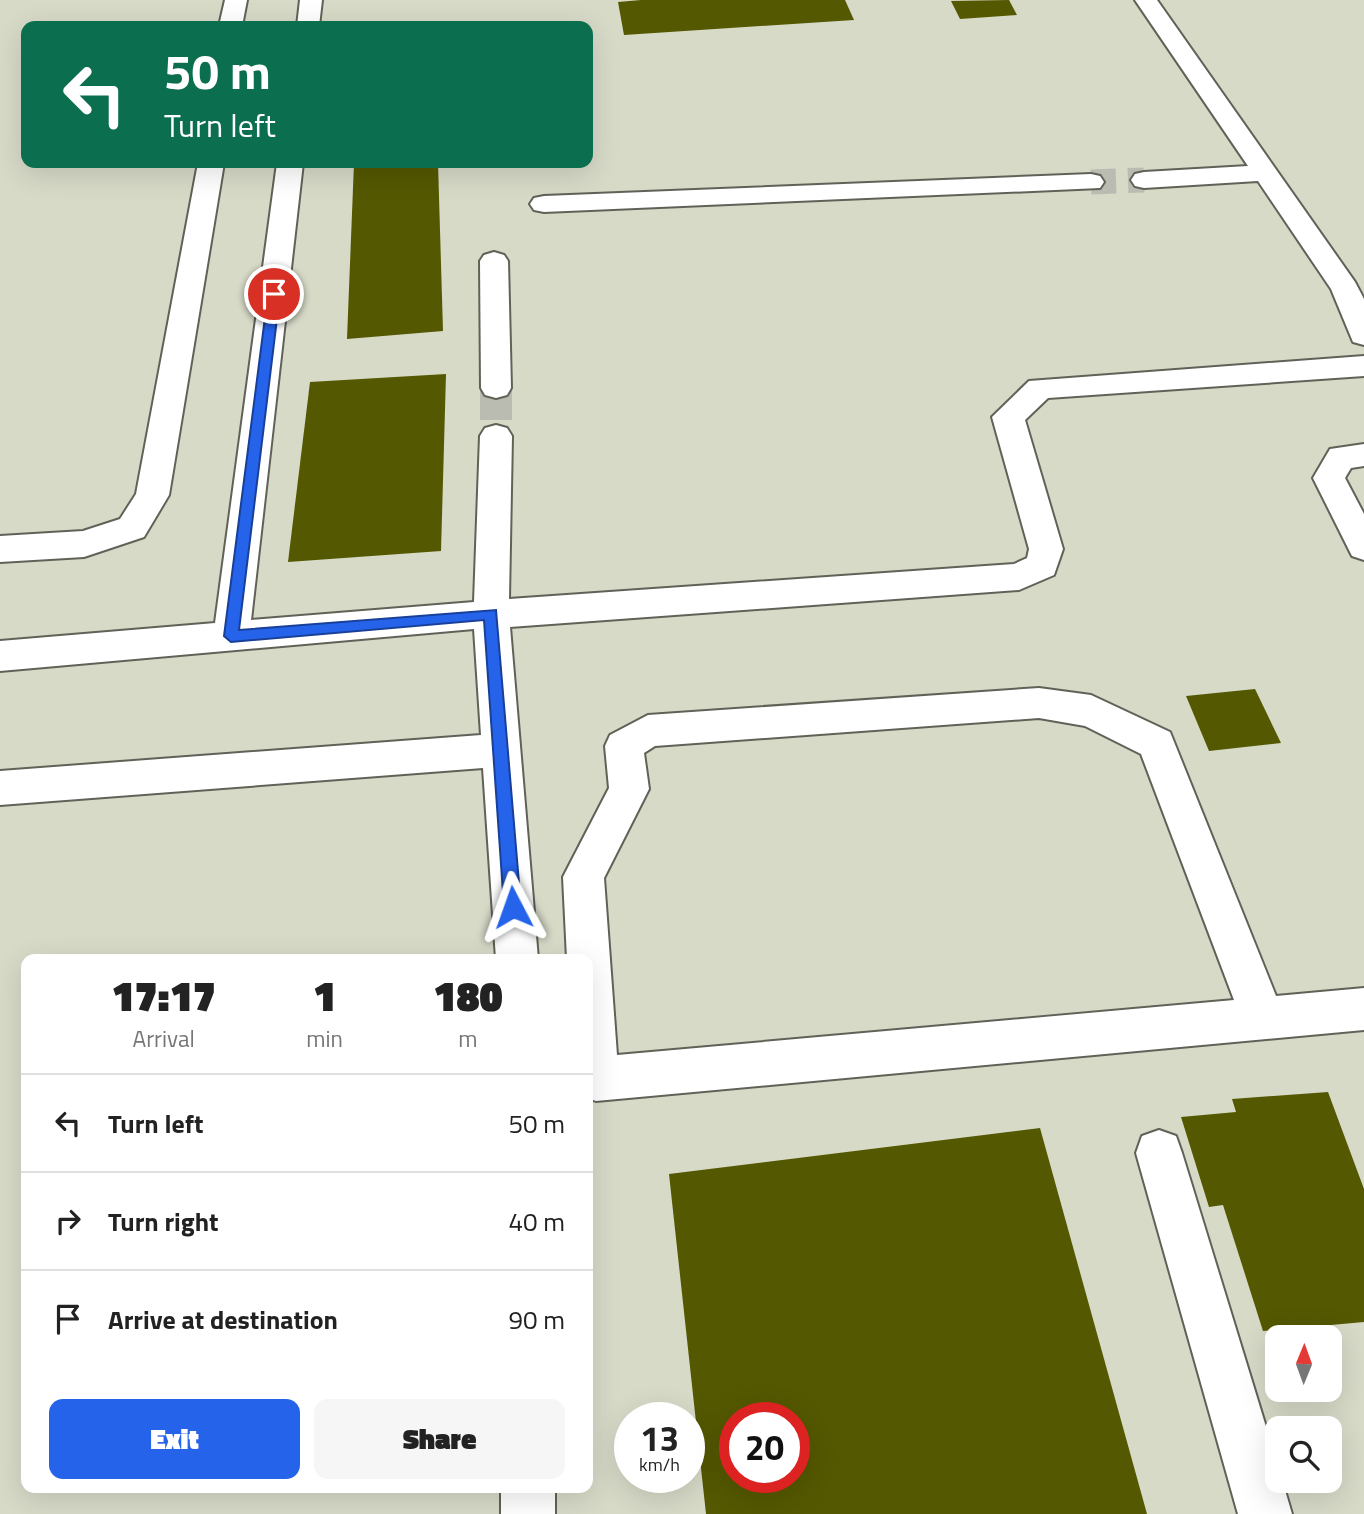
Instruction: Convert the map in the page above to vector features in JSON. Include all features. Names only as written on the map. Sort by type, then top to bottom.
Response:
[{"type":"lane","points":[[232,21],[236,0]]},
{"type":"lane","points":[[309,21],[311,0],[333,0]]},
{"type":"lane","points":[[1146,0],[1345,288],[1364,335]]},
{"type":"lane","points":[[0,549],[83,544],[132,528],[152,495],[210,168]]},
{"type":"lane","points":[[231,636],[289,168]]},
{"type":"lane","points":[[1144,180],[1265,173]]},
{"type":"lane","points":[[544,204],[1091,182]]},
{"type":"lane","points":[[494,261],[496,388]]},
{"type":"lane","points":[[0,656],[491,614],[1019,577],[1042,566],[1046,549],[1007,417],[1040,388],[1364,366]]},
{"type":"lane","points":[[496,436],[491,614],[517,954]]},
{"type":"lane","points":[[1364,455],[1342,457],[1329,478],[1364,547]]},
{"type":"lane","points":[[588,954],[583,877],[629,789],[624,746],[648,731],[1040,704],[1091,710],[1156,743],[1263,1018]]},
{"type":"lane","points":[[0,788],[501,750]]},
{"type":"lane","points":[[593,1032],[596,1079],[1364,1009]]},
{"type":"lane","points":[[1159,1153],[1265,1514]]},
{"type":"lane","points":[[528,1493],[528,1514]]},
{"type":"shaded area","points":[[0,0],[1364,0],[1364,1514],[0,1514]]},
{"type":"building","points":[[845,0],[854,20],[624,35],[618,2]]},
{"type":"building","points":[[1009,0],[1017,15],[960,19],[951,1]]},
{"type":"building","points":[[354,168],[438,168],[443,331],[347,339]]},
{"type":"building","points":[[446,374],[441,551],[288,562],[310,382]]},
{"type":"building","points":[[1255,689],[1281,743],[1209,751],[1186,696]]},
{"type":"building","points":[[1328,1092],[1364,1189],[1364,1322],[1265,1325],[1263,1331],[1223,1205],[1209,1207],[1181,1117],[1236,1112],[1232,1099]]},
{"type":"building","points":[[1040,1128],[1147,1514],[706,1514],[705,1402],[694,1402],[669,1174]]},
{"type":"tunnel","points":[[1091,182],[1144,180]]},
{"type":"tunnel","points":[[496,388],[496,436]]},
{"type":"route","points":[[274,294],[231,636],[491,614],[513,907]]}]
